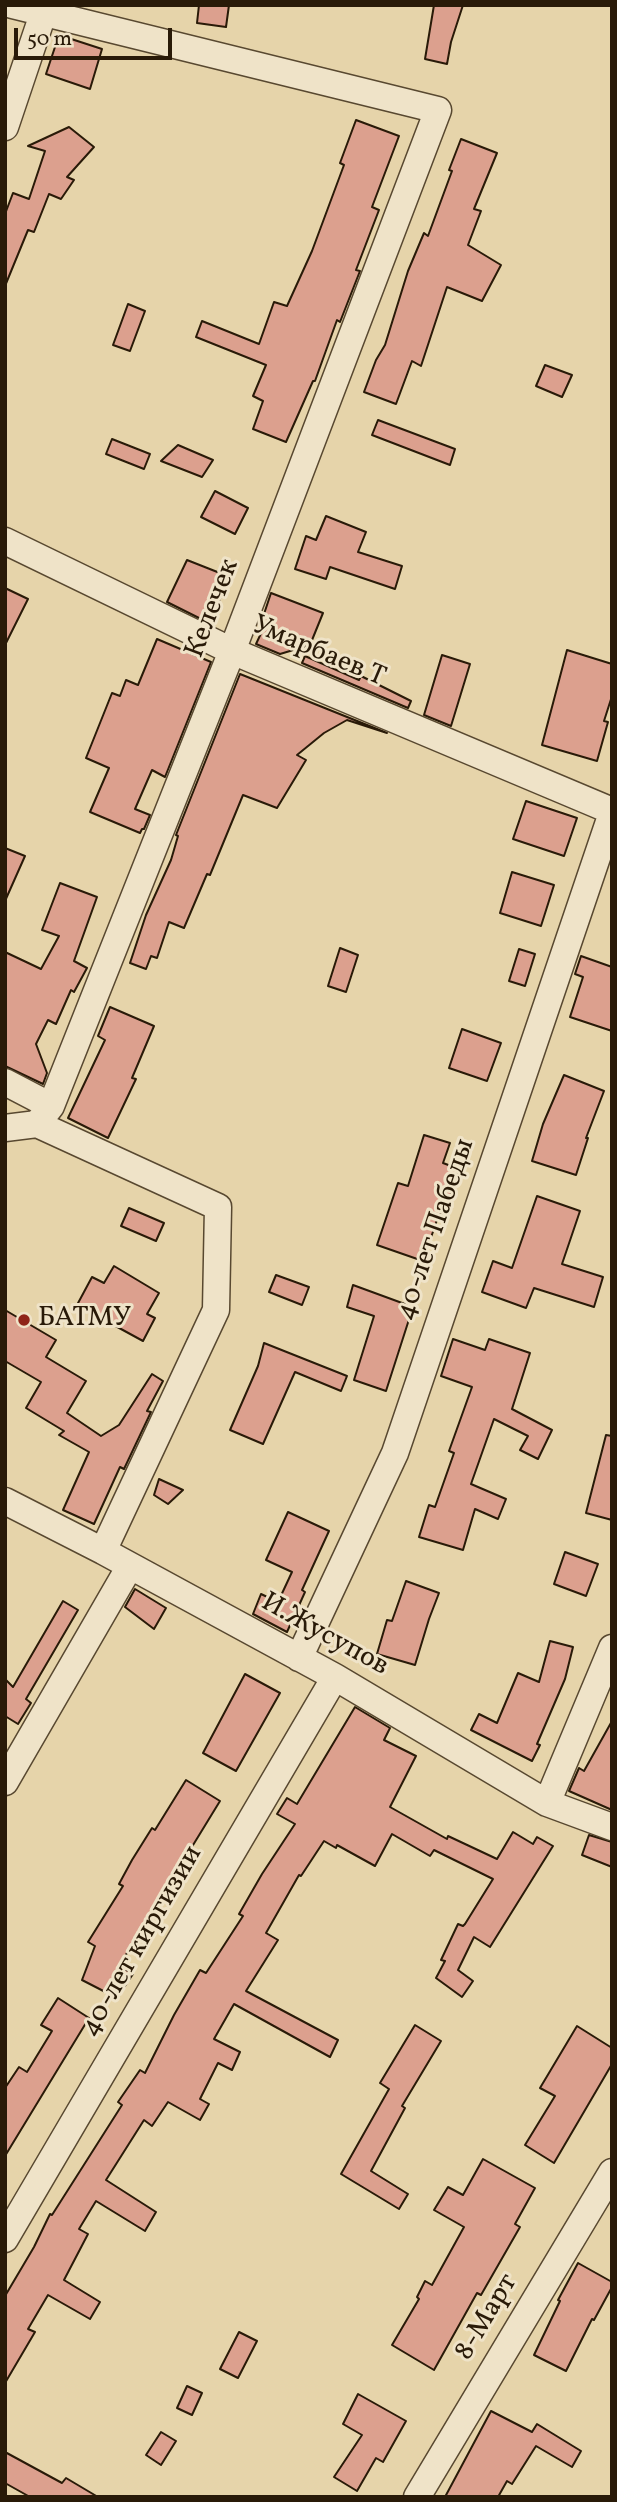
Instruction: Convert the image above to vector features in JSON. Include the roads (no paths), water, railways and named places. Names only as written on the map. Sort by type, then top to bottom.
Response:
[{"type":"street","points":[[5,127],[43,14],[12,5]]},
{"type":"street","name":"Келечек","points":[[43,14],[438,110],[232,651],[44,1115]]},
{"type":"street","name":"Умарбаев Т","points":[[5,541],[232,651],[612,812]]},
{"type":"street","name":"40-лет Пабеды","points":[[299,1658],[395,1453],[612,812]]},
{"type":"street","points":[[5,1082],[44,1115],[218,1207],[216,1310],[103,1550]]},
{"type":"street","points":[[5,1128],[44,1115]]},
{"type":"street","name":"И.Жусупов","points":[[5,1500],[103,1550],[335,1677],[547,1803],[612,1827]]},
{"type":"street","points":[[5,1782],[130,1566]]},
{"type":"street","points":[[547,1803],[612,1648]]},
{"type":"street","name":"40-лет киргизии","points":[[5,2239],[335,1677]]},
{"type":"street","name":"8-Март","points":[[418,2497],[612,2172]]},
{"type":"place","name":"БАТМУ","points":[[24,1320]]}]
